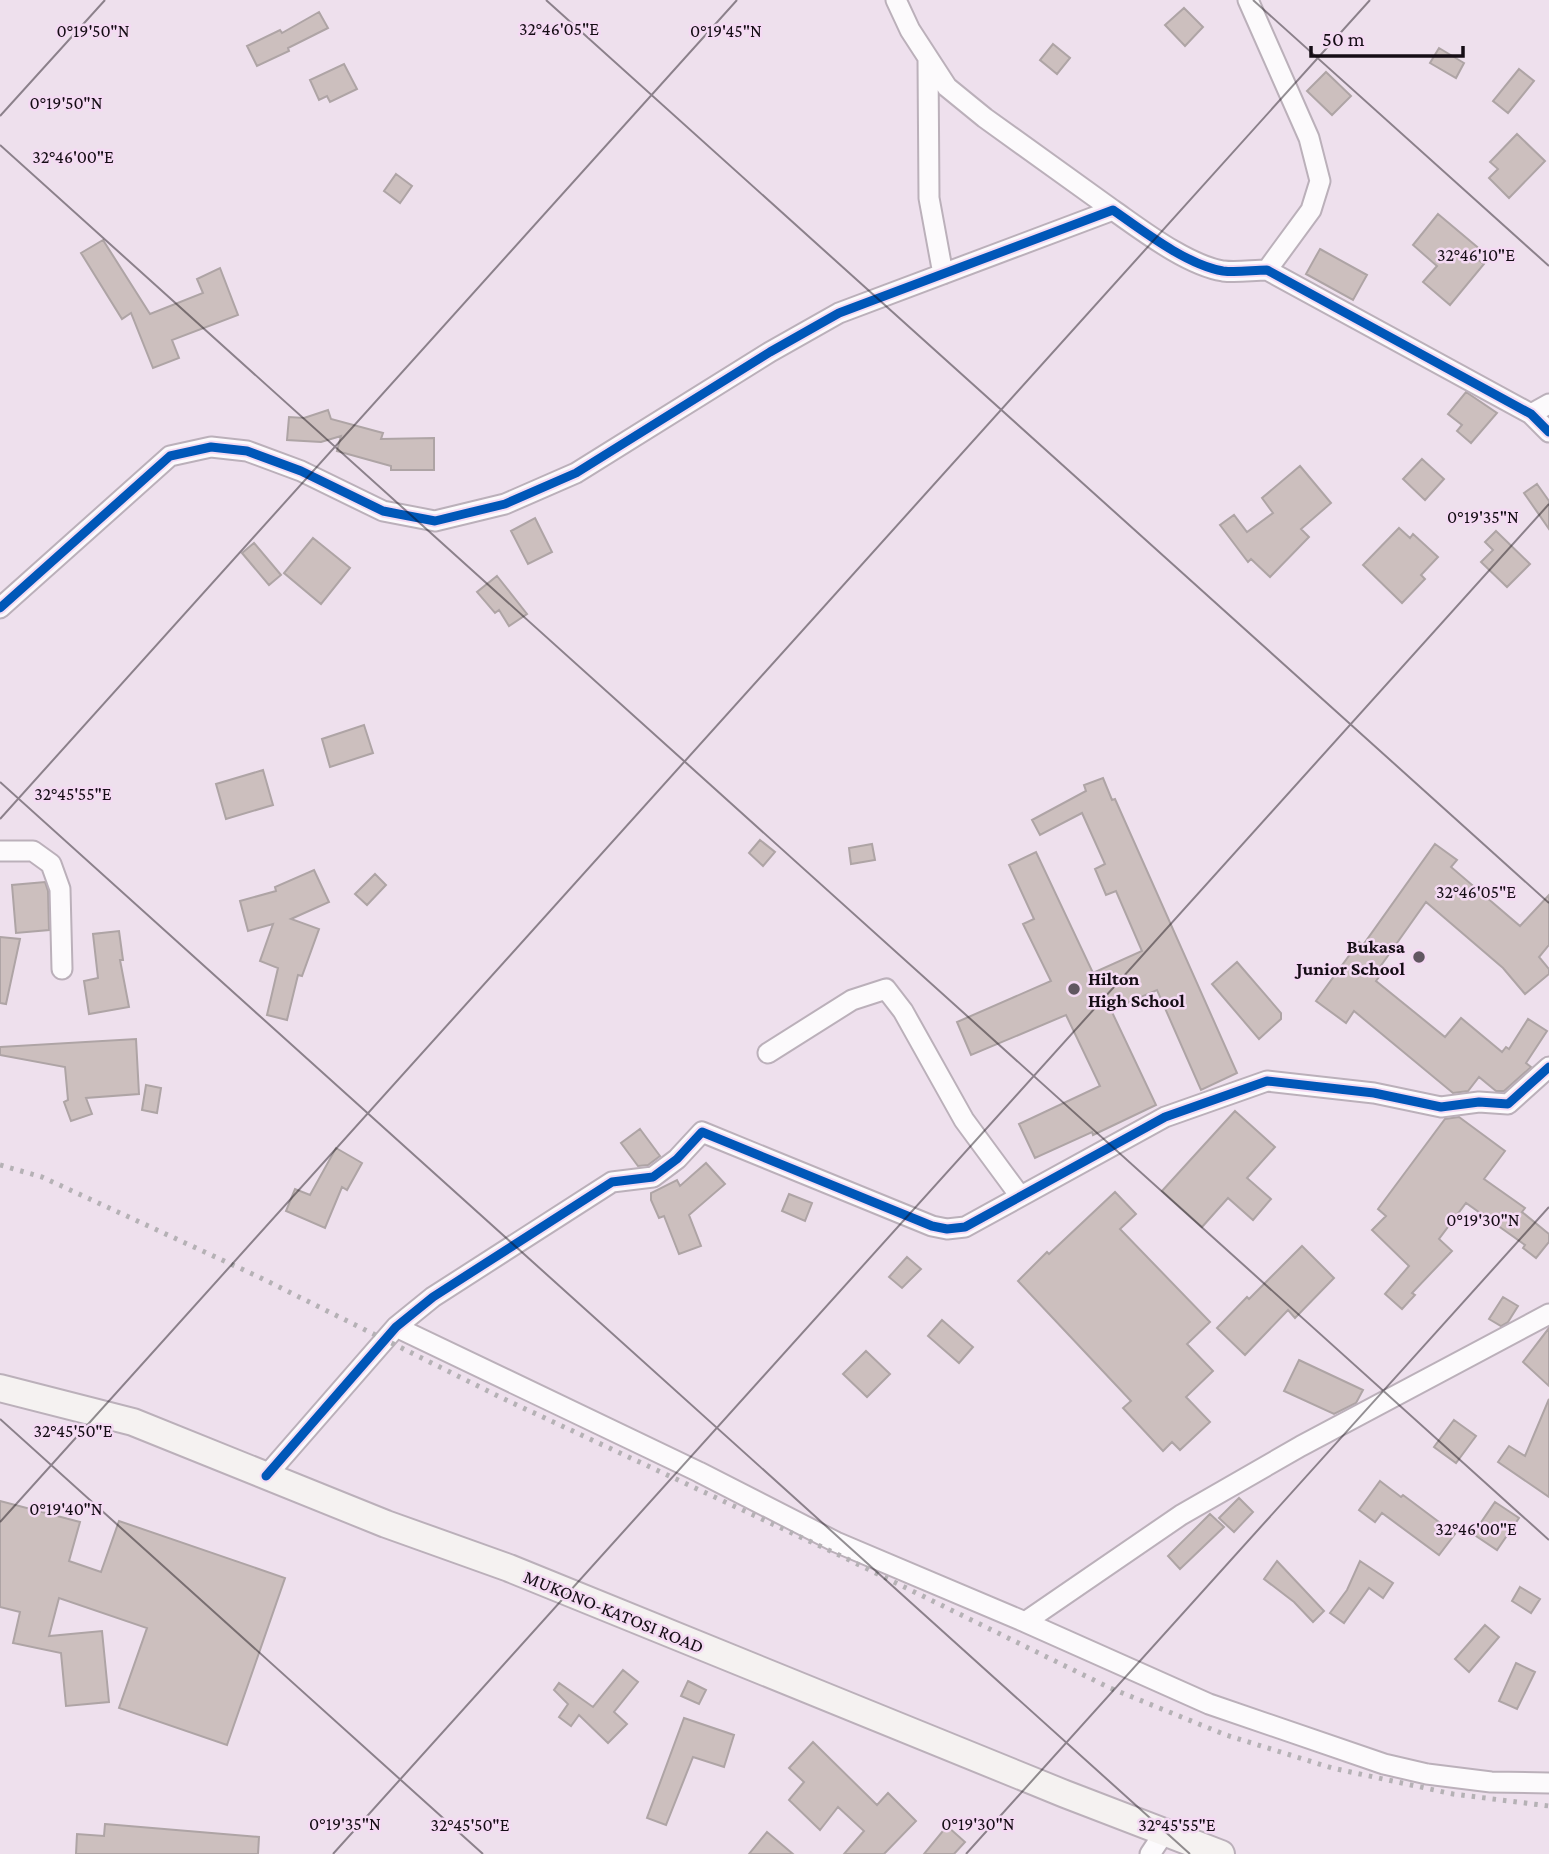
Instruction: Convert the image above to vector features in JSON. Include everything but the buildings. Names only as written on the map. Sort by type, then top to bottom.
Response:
[{"type":"main road","name":"MUKONO-KATOSI ROAD","points":[[0,1388],[133,1422],[386,1524],[509,1568],[1157,1844],[1221,1854]]},
{"type":"street","points":[[896,0],[928,60],[947,87],[985,118],[1157,242],[1188,258],[1223,271],[1267,270],[1531,414],[1549,432]]},
{"type":"street","points":[[1248,0],[1309,138],[1320,181],[1311,210],[1267,270]]},
{"type":"street","points":[[928,60],[929,198],[943,274]]},
{"type":"street","points":[[0,608],[170,456],[211,447],[247,451],[301,471],[383,511],[435,521],[505,504],[576,473],[770,352],[839,313],[1114,210]]},
{"type":"street","points":[[1531,414],[1549,404]]},
{"type":"street","points":[[0,850],[33,851],[51,864],[60,889],[62,969]]},
{"type":"street","points":[[768,1053],[852,1000],[886,989],[903,1012],[964,1121],[1020,1196]]},
{"type":"street","points":[[266,1476],[396,1327],[433,1297],[612,1182],[653,1177],[677,1159],[702,1132],[932,1226],[947,1229],[965,1227],[1165,1117],[1267,1081],[1374,1093],[1441,1107],[1479,1102],[1508,1104],[1549,1067]]},
{"type":"street","points":[[1025,1622],[1181,1515],[1301,1446],[1549,1314]]},
{"type":"street","points":[[396,1327],[699,1472],[836,1542],[1209,1704],[1384,1764],[1427,1774],[1491,1782],[1549,1783]]},
{"type":"railway","points":[[0,1165],[42,1177],[259,1277],[504,1399],[837,1554],[1110,1688],[1226,1735],[1332,1768],[1453,1794],[1549,1806]]},
{"type":"cycle path","points":[[0,608],[170,456],[211,447],[247,451],[301,471],[383,511],[435,521],[505,504],[576,473],[770,352],[839,313],[1113,210],[1180,255],[1209,268],[1228,272],[1267,270],[1531,414],[1549,432]]},
{"type":"cycle path","points":[[266,1476],[396,1327],[433,1297],[612,1182],[653,1177],[677,1159],[702,1132],[932,1226],[947,1229],[965,1227],[1165,1117],[1267,1081],[1374,1093],[1441,1107],[1479,1102],[1508,1104],[1549,1067]]},
{"type":"place","name":"Bukasa Junior School","points":[[1419,957]]},
{"type":"place","name":"Hilton High School","points":[[1074,989]]}]
